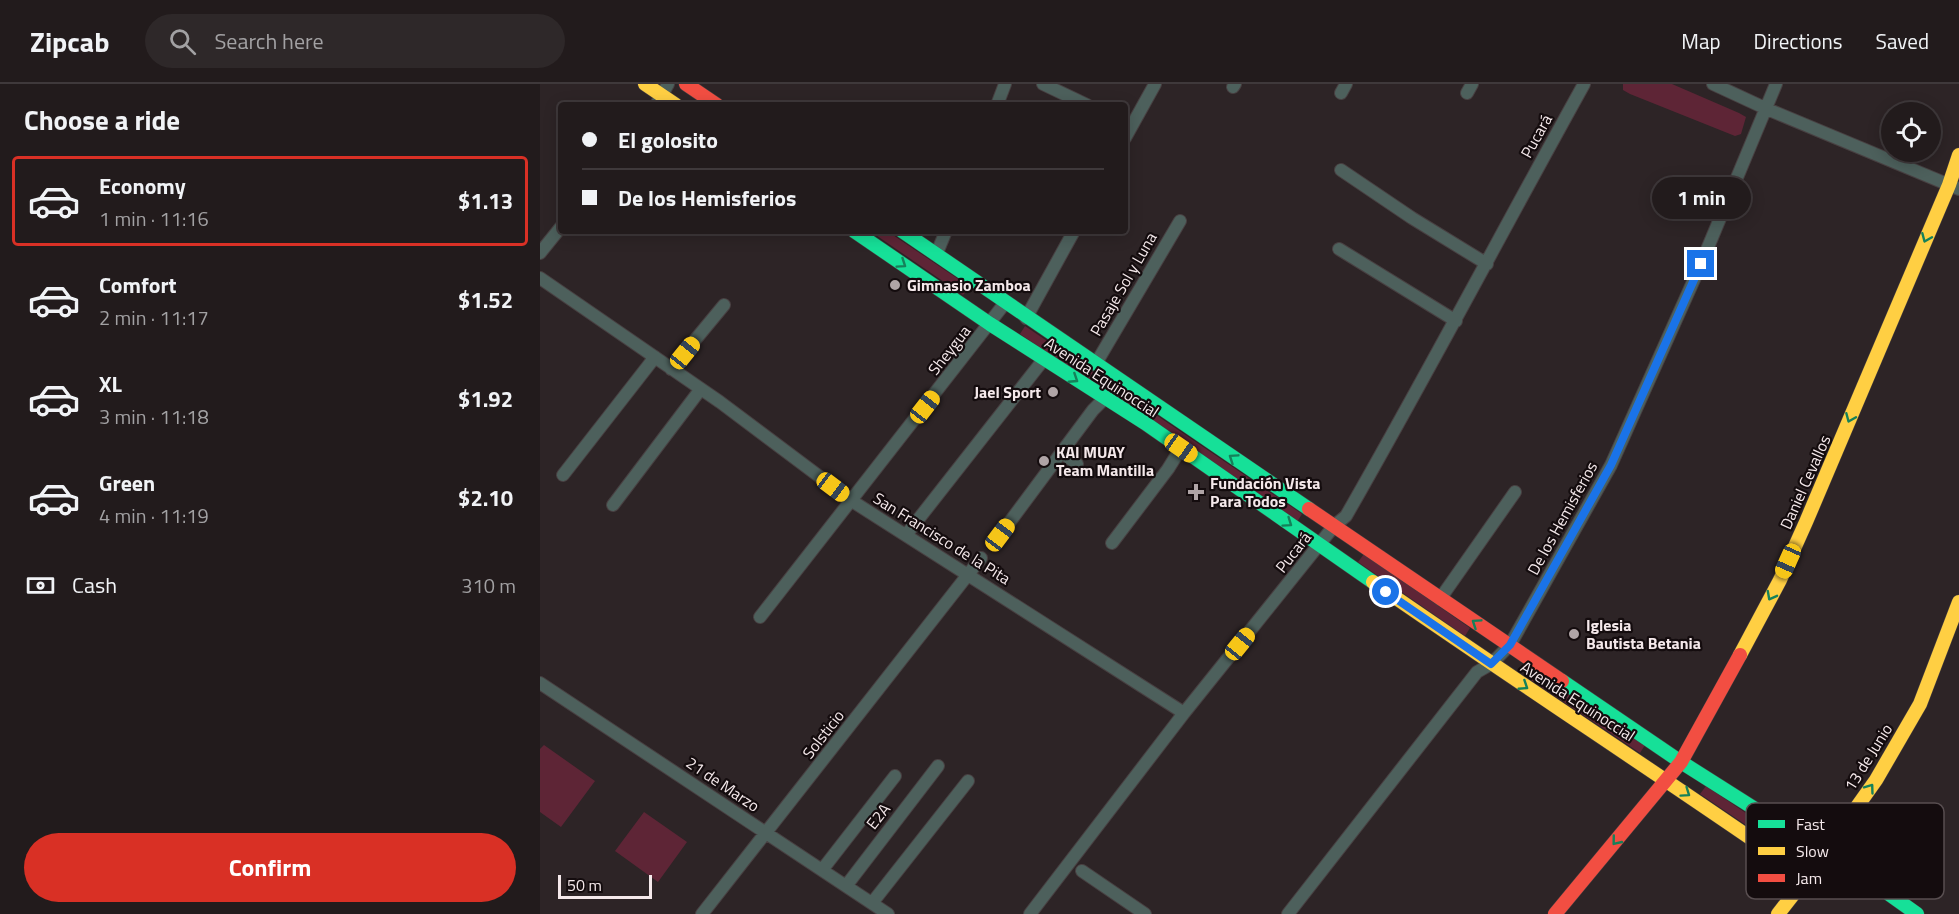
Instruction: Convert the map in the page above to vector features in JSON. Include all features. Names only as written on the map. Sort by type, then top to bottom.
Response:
[{"type":"main road","points":[[645,84],[662,95]]},
{"type":"main road","points":[[686,84],[713,102]]},
{"type":"main road","name":"Daniel Cevallos","points":[[1555,914],[1681,762],[1780,580],[1954,187],[1959,155]]},
{"type":"main road","name":"Avenida Equinoccial","points":[[858,234],[990,324],[1104,399],[1145,423],[1491,664],[1746,835]]},
{"type":"main road","name":"Avenida Equinoccial","points":[[906,234],[1440,599],[1681,762],[1746,803]]},
{"type":"main road","name":"13 de Junio","points":[[1859,803],[1876,780],[1920,704],[1959,602]]},
{"type":"main road","name":"13 de Junio","points":[[1778,914],[1790,899]]},
{"type":"main road","name":"Avenida Equinoccial","points":[[1896,899],[1917,914]]},
{"type":"street","points":[[998,102],[1005,84]]},
{"type":"street","points":[[1043,84],[1081,102]]},
{"type":"street","points":[[1128,133],[1155,84]]},
{"type":"street","name":"Pucará","points":[[1030,914],[1184,713],[1334,526],[1346,516],[1456,321],[1513,211],[1584,84]]},
{"type":"street","points":[[1713,84],[1954,187]]},
{"type":"street","name":"De los Hemisferios","points":[[1288,914],[1477,672],[1491,664],[1510,645],[1611,465],[1776,84]]},
{"type":"street","points":[[1341,170],[1412,218],[1487,264]]},
{"type":"street","name":"Pasaje Sol y Luna","points":[[1095,365],[1180,221]]},
{"type":"street","points":[[540,253],[558,230]]},
{"type":"street","points":[[936,255],[945,234]]},
{"type":"street","points":[[1026,318],[1072,234]]},
{"type":"street","points":[[1340,249],[1456,321]]},
{"type":"street","name":"San Francisco de la Pita","points":[[540,278],[720,402],[852,501],[1184,713]]},
{"type":"street","name":"Sheygua","points":[[760,617],[1005,303]]},
{"type":"street","points":[[671,369],[724,306]]},
{"type":"street","points":[[563,475],[655,357]]},
{"type":"street","points":[[906,535],[1044,359]]},
{"type":"street","points":[[613,505],[700,390]]},
{"type":"street","points":[[1000,535],[1093,410],[1104,399]]},
{"type":"street","points":[[1112,543],[1168,469],[1181,448]]},
{"type":"street","points":[[1062,453],[1077,464]]},
{"type":"street","points":[[1440,599],[1515,492]]},
{"type":"street","name":"Solsticio","points":[[702,914],[970,575],[981,558]]},
{"type":"street","name":"21 de Marzo","points":[[540,683],[888,914]]},
{"type":"street","name":"E2A","points":[[846,886],[938,766]]},
{"type":"street","points":[[822,870],[895,776]]},
{"type":"street","points":[[872,903],[968,781]]},
{"type":"street","points":[[1082,871],[1145,914]]},
{"type":"shaded area","points":[[1623,84],[1672,84],[1746,117],[1741,134],[1735,136],[1630,94],[1623,90]]},
{"type":"shaded area","points":[[874,234],[891,234],[970,287],[963,295]]},
{"type":"shaded area","points":[[1025,326],[1302,514],[1297,522],[1020,334]]},
{"type":"shaded area","points":[[1364,554],[1470,628],[1465,636],[1358,562]]},
{"type":"shaded area","points":[[1533,670],[1645,745],[1640,753],[1528,678]]},
{"type":"shaded area","points":[[544,745],[595,781],[561,827],[540,812],[540,749]]},
{"type":"shaded area","points":[[1706,786],[1746,813],[1746,825],[1700,794]]},
{"type":"shaded area","points":[[644,812],[687,842],[658,882],[615,851]]},
{"type":"traffic: fast","points":[[858,234],[990,324],[1145,423],[1373,582]]},
{"type":"traffic: fast","points":[[906,234],[1309,509]]},
{"type":"traffic: fast","points":[[1562,681],[1746,803]]},
{"type":"traffic: fast","points":[[1896,899],[1917,914]]},
{"type":"traffic: slow","points":[[645,84],[672,102]]},
{"type":"traffic: slow","points":[[1740,655],[1780,580],[1806,522],[1949,185],[1959,155]]},
{"type":"traffic: slow","points":[[1373,582],[1746,835]]},
{"type":"traffic: slow","points":[[1860,803],[1876,780],[1920,704],[1959,602]]},
{"type":"traffic: slow","points":[[1778,914],[1790,899]]},
{"type":"traffic: jam","points":[[686,84],[713,102]]},
{"type":"traffic: jam","points":[[1309,509],[1562,681]]},
{"type":"traffic: jam","points":[[1555,914],[1681,762],[1740,655]]},
{"type":"place","name":"Gimnasio Zamboa","points":[[895,285]]},
{"type":"place","name":"Jael Sport","points":[[1053,392]]},
{"type":"place","name":"KAI MUAY Team Mantilla","points":[[1044,461]]},
{"type":"place","name":"Fundación Vista Para Todos","points":[[1196,492]]},
{"type":"place","name":"Iglesia Bautista Betania","points":[[1574,634]]},
{"type":"route","points":[[1386,592],[1491,664],[1510,645],[1611,465],[1701,264]]}]
